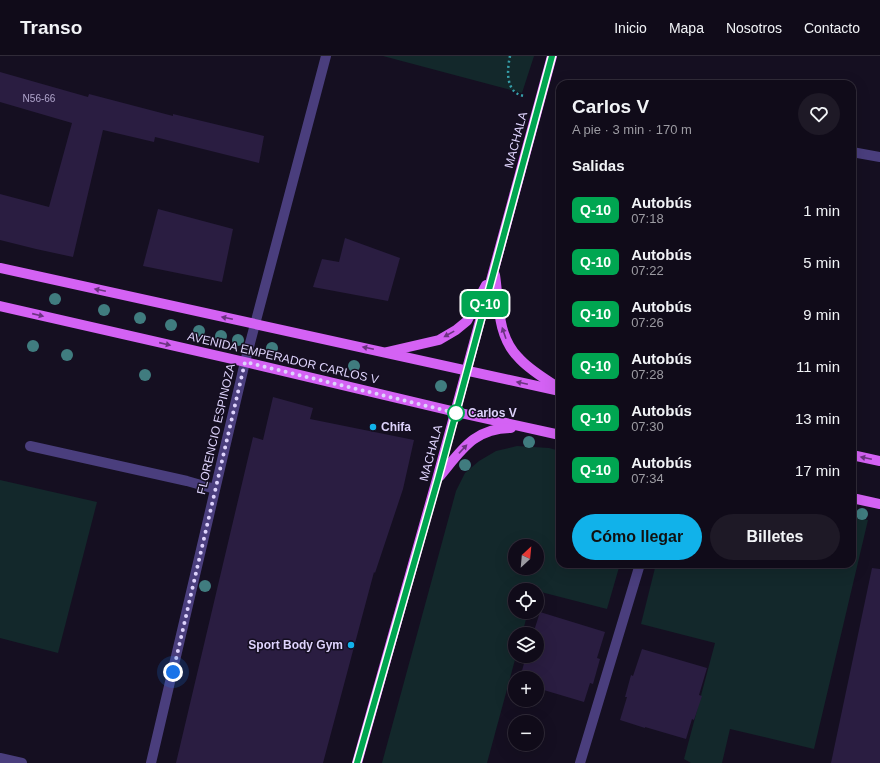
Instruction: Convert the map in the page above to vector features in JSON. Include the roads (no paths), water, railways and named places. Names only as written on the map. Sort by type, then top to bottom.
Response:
[{"type":"main road","name":"MACHALA","points":[[357,763],[438,479],[552,56]]},
{"type":"main road","points":[[0,268],[556,389]]},
{"type":"main road","points":[[384,352],[439,340],[462,326],[467,321],[495,269]]},
{"type":"main road","points":[[495,269],[501,323],[504,335],[510,347],[517,357],[527,366],[556,387]]},
{"type":"main road","name":"AVENIDA EMPERADOR CARLOS V","points":[[0,306],[556,434]]},
{"type":"main road","points":[[438,479],[464,447],[477,437],[500,428],[532,429]]},
{"type":"main road","points":[[856,456],[880,461]]},
{"type":"main road","points":[[856,499],[880,504]]},
{"type":"street","name":"FLORENCIO ESPINOZA","points":[[151,763],[245,362],[326,56]]},
{"type":"street","points":[[856,153],[880,157]]},
{"type":"street","points":[[30,446],[187,481],[215,489]]},
{"type":"street","points":[[580,763],[639,568]]},
{"type":"street","points":[[0,758],[22,763]]},
{"type":"place","name":"Carlos V","points":[[456,413]]},
{"type":"place","name":"Chifa","points":[[373,427]]},
{"type":"place","name":"Sport Body Gym","points":[[351,645]]}]
